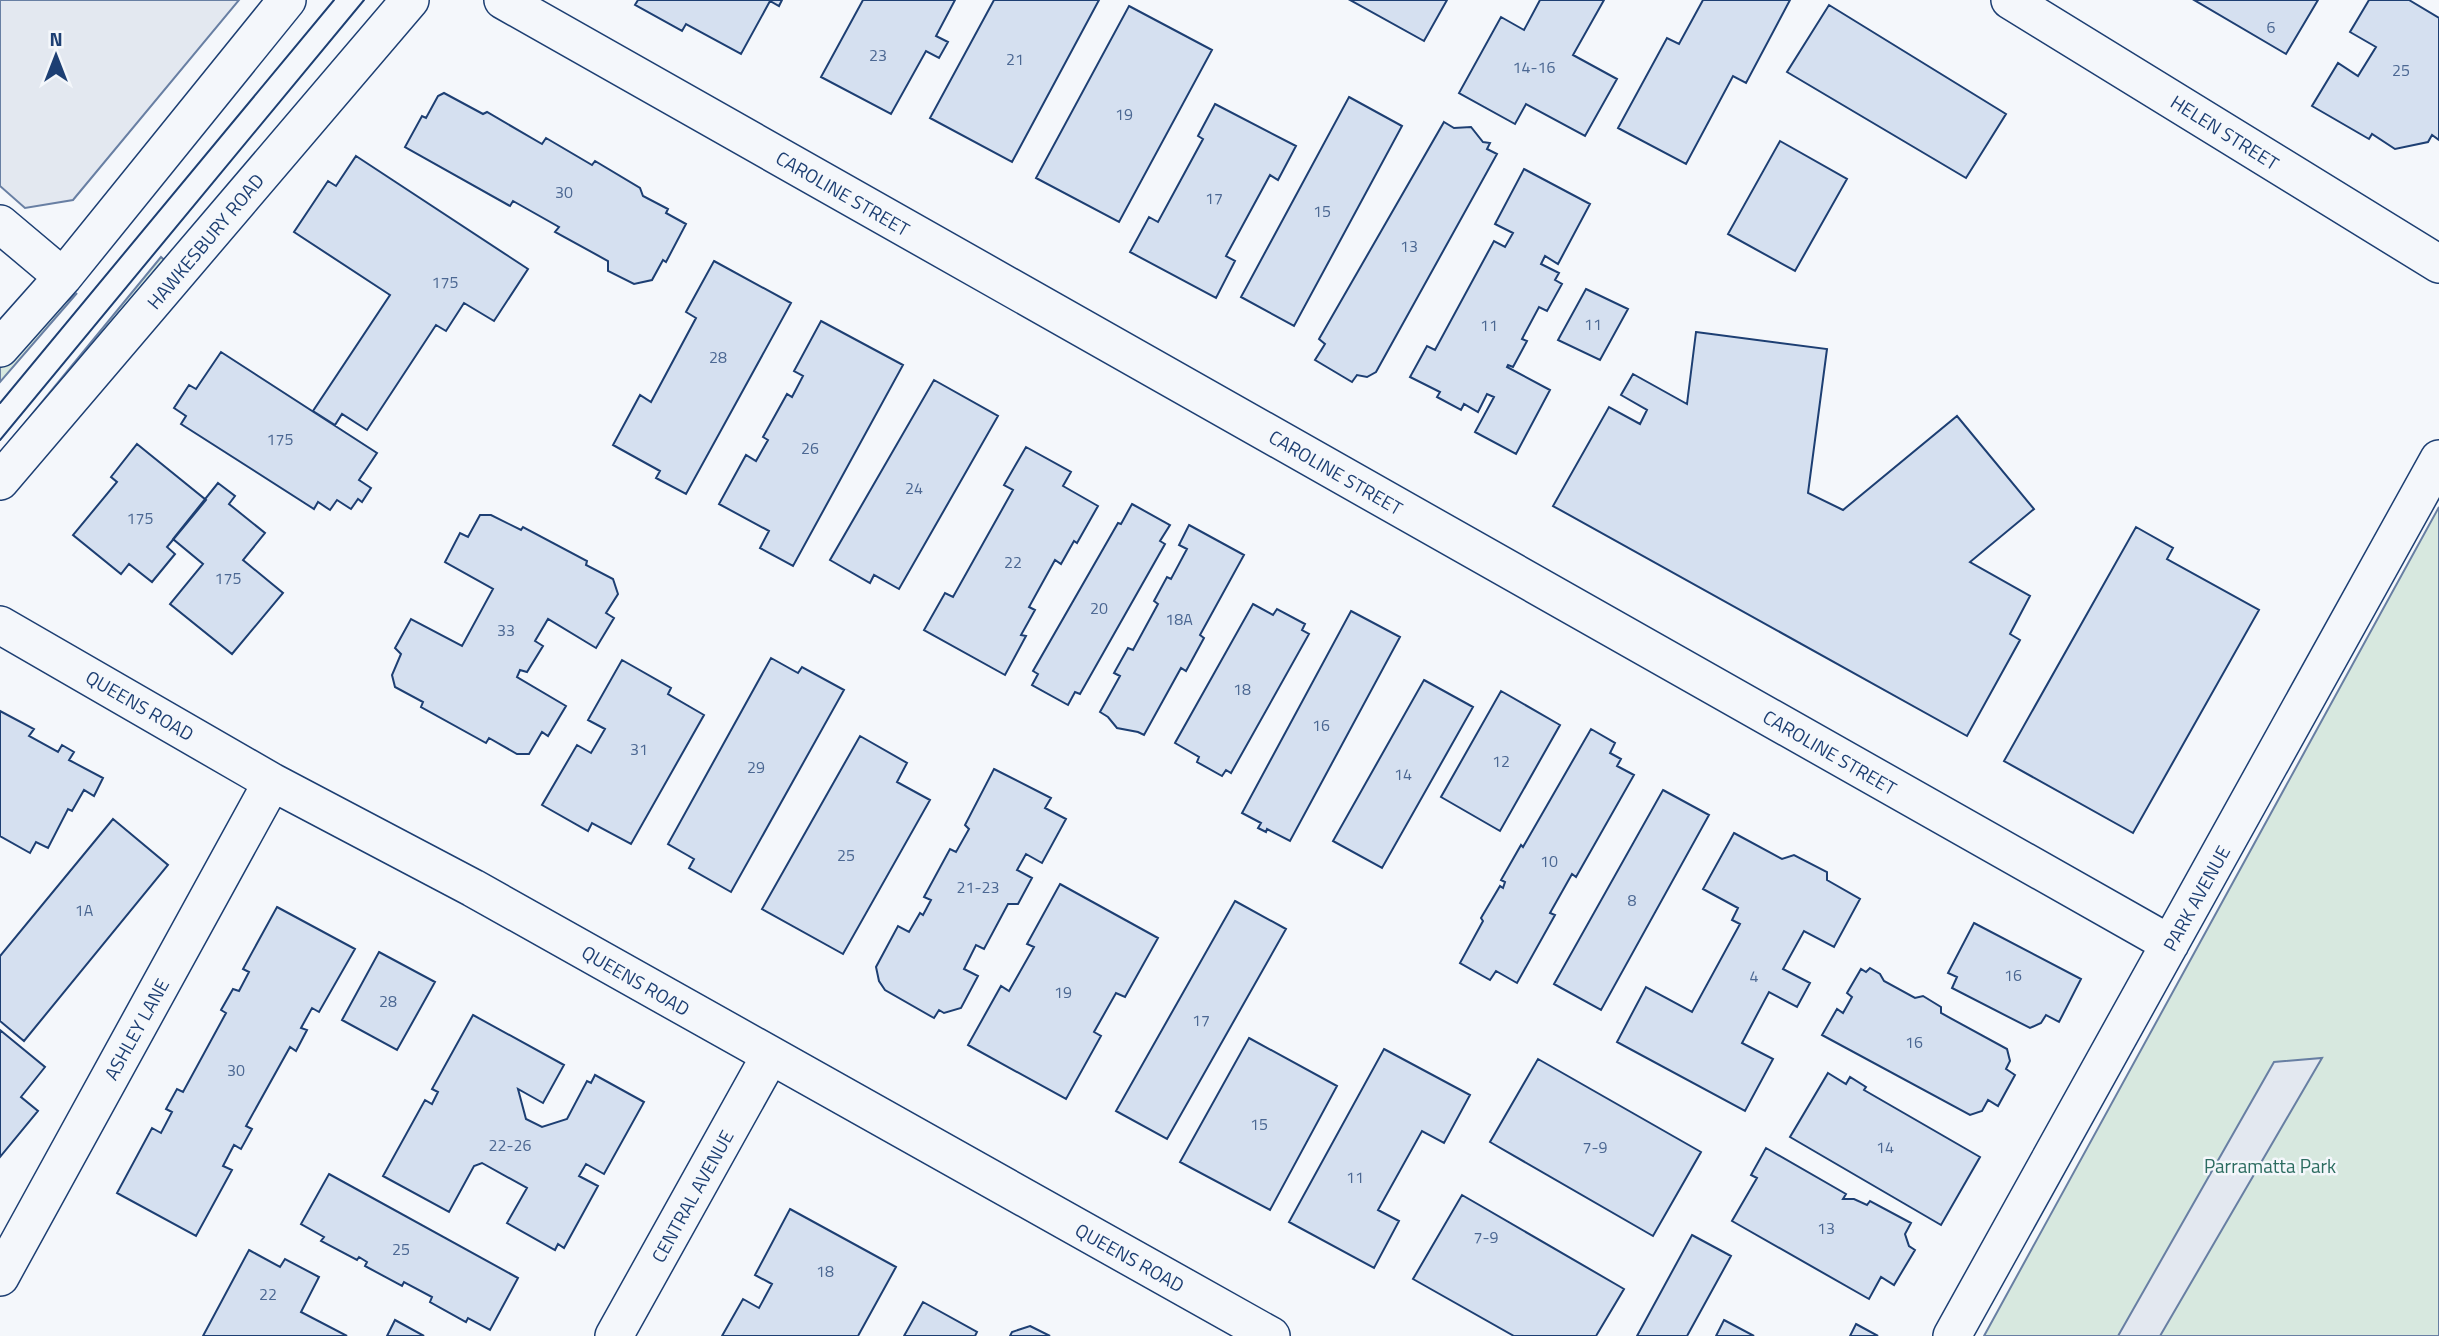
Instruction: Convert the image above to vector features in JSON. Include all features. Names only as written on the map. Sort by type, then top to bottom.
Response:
[{"type":"street","points":[[0,348],[63,277],[287,0]]},
{"type":"street","name":"HAWKESBURY ROAD","points":[[0,481],[410,0]]},
{"type":"street","name":"CAROLINE STREET","points":[[503,0],[2170,944]]},
{"type":"street","name":"HELEN STREET","points":[[2010,0],[2439,264]]},
{"type":"street","points":[[0,224],[63,277]]},
{"type":"street","name":"PARK AVENUE","points":[[1952,1336],[2439,459]]},
{"type":"street","name":"QUEENS ROAD","points":[[7,629],[272,782],[473,888],[1271,1336]]},
{"type":"street","name":"ASHLEY LANE","points":[[0,1277],[272,782]]},
{"type":"street","name":"CENTRAL AVENUE","points":[[614,1336],[770,1056]]},
{"type":"green space","points":[[161,257],[171,266],[0,453]]},
{"type":"green space","points":[[77,293],[0,382],[0,359],[19,338]]},
{"type":"green space","name":"Parramatta Park","points":[[2439,507],[2439,1336],[1984,1336]]},
{"type":"shaded area","points":[[0,0],[239,0],[73,200],[25,208],[0,186]]},
{"type":"shaded area","points":[[2322,1058],[2160,1336],[2118,1336],[2274,1062]]},
{"type":"building","points":[[638,0],[782,0],[779,6],[770,1],[741,54],[686,24],[682,31],[635,5]]},
{"type":"building","points":[[863,0],[955,0],[936,36],[948,42],[939,58],[926,51],[891,114],[821,77]]},
{"type":"building","points":[[994,0],[1099,0],[1012,162],[930,118]]},
{"type":"building","points":[[1350,0],[1447,0],[1424,41]]},
{"type":"building","points":[[1540,0],[1604,0],[1573,55],[1617,79],[1585,136],[1526,104],[1515,124],[1459,93],[1501,17],[1524,30]]},
{"type":"building","points":[[1703,0],[1790,0],[1746,83],[1733,76],[1686,164],[1618,128],[1667,38],[1679,44]]},
{"type":"building","points":[[2194,0],[2318,0],[2286,54]]},
{"type":"building","points":[[2369,0],[2409,0],[2439,18],[2439,140],[2432,135],[2428,142],[2395,149],[2372,134],[2369,139],[2312,106],[2338,63],[2358,76],[2376,47],[2350,32]]},
{"type":"building","points":[[1829,5],[2006,114],[1966,178],[1787,72]]},
{"type":"building","points":[[1129,6],[1212,50],[1119,222],[1036,178]]},
{"type":"building","points":[[444,93],[483,114],[487,112],[542,144],[546,138],[592,165],[595,161],[640,188],[643,196],[668,209],[666,213],[686,224],[666,262],[663,260],[652,280],[634,284],[608,271],[608,261],[555,232],[559,227],[513,201],[510,206],[405,147],[422,116],[426,118],[438,96]]},
{"type":"building","points":[[1349,97],[1402,126],[1294,326],[1241,297]]},
{"type":"building","points":[[1215,104],[1296,146],[1278,180],[1270,175],[1226,256],[1235,261],[1216,298],[1130,252],[1149,217],[1158,222],[1203,139],[1198,136]]},
{"type":"building","points":[[1444,122],[1454,128],[1471,127],[1483,142],[1490,143],[1487,149],[1497,154],[1376,372],[1367,377],[1357,375],[1352,382],[1315,360],[1325,344],[1319,339]]},
{"type":"building","points":[[1780,141],[1847,179],[1795,271],[1728,234]]},
{"type":"building","points":[[356,156],[528,269],[494,321],[464,303],[446,331],[436,325],[367,430],[342,414],[335,425],[313,411],[390,295],[294,232],[328,181],[336,186]]},
{"type":"building","points":[[1524,169],[1590,204],[1558,264],[1545,256],[1541,264],[1559,273],[1555,280],[1562,284],[1547,311],[1539,307],[1522,339],[1527,341],[1513,367],[1507,367],[1550,390],[1516,454],[1475,432],[1494,397],[1487,394],[1478,412],[1464,404],[1461,410],[1437,397],[1440,392],[1410,377],[1427,346],[1435,350],[1494,241],[1505,247],[1513,233],[1495,224]]},
{"type":"building","points":[[714,261],[791,303],[686,494],[656,478],[660,471],[613,445],[640,395],[651,402],[696,318],[686,312]]},
{"type":"building","points":[[1586,289],[1628,309],[1600,360],[1558,340]]},
{"type":"building","points":[[821,321],[903,365],[793,566],[760,548],[769,531],[719,504],[746,455],[756,461],[768,440],[763,437],[787,394],[792,397],[803,376],[794,371]]},
{"type":"building","points":[[1696,332],[1827,349],[1808,493],[1843,510],[1957,416],[2034,509],[1970,562],[2030,596],[2010,634],[2020,640],[1967,736],[1553,506],[1609,407],[1640,424],[1647,410],[1621,395],[1633,374],[1687,404]]},
{"type":"building","points":[[221,352],[377,453],[359,480],[371,488],[362,502],[358,499],[351,509],[337,500],[330,510],[318,502],[314,509],[181,424],[186,416],[174,408],[189,385],[196,389]]},
{"type":"building","points":[[934,380],[998,416],[899,589],[874,575],[870,583],[830,560]]},
{"type":"building","points":[[137,444],[206,500],[167,547],[175,554],[152,582],[129,564],[121,574],[73,535],[117,482],[111,477]]},
{"type":"building","points":[[1026,447],[1071,472],[1063,486],[1098,506],[1077,543],[1074,541],[1061,564],[1055,560],[1029,607],[1035,610],[1021,635],[1026,636],[1005,675],[924,630],[945,593],[953,597],[1013,490],[1004,485]]},
{"type":"building","points":[[218,483],[235,496],[229,504],[265,533],[243,560],[283,593],[232,654],[170,604],[203,564],[173,539]]},
{"type":"building","points":[[1132,504],[1170,525],[1160,541],[1165,544],[1080,694],[1075,692],[1068,705],[1032,685],[1038,674],[1033,671],[1118,523],[1121,524]]},
{"type":"building","points":[[480,515],[491,515],[521,530],[523,527],[587,561],[586,565],[613,579],[618,594],[606,613],[614,618],[596,648],[548,619],[535,641],[543,646],[527,672],[520,670],[517,677],[566,706],[548,736],[542,732],[529,754],[517,754],[489,738],[486,743],[421,707],[423,702],[395,687],[392,675],[401,654],[395,648],[411,619],[462,646],[493,589],[445,562],[460,533],[468,537]]},
{"type":"building","points":[[1189,525],[1244,555],[1200,635],[1204,638],[1186,671],[1181,668],[1144,735],[1117,728],[1100,712],[1120,676],[1114,673],[1128,648],[1133,650],[1158,604],[1154,601],[1167,577],[1171,579],[1187,549],[1179,545]]},
{"type":"building","points":[[2136,527],[2173,548],[2167,559],[2259,610],[2133,833],[2004,761]]},
{"type":"building","points":[[1253,604],[1273,615],[1277,609],[1305,624],[1302,630],[1309,634],[1231,773],[1226,770],[1222,776],[1197,762],[1199,757],[1175,743]]},
{"type":"building","points":[[1351,611],[1400,637],[1290,841],[1267,829],[1266,832],[1258,828],[1261,823],[1242,813]]},
{"type":"building","points":[[771,658],[798,673],[802,667],[844,690],[731,892],[689,868],[694,859],[668,844]]},
{"type":"building","points":[[622,660],[671,688],[668,694],[704,715],[631,844],[592,823],[588,831],[542,805],[577,745],[591,753],[605,729],[588,720]]},
{"type":"building","points":[[1424,680],[1473,707],[1382,868],[1333,841]]},
{"type":"building","points":[[1501,691],[1560,725],[1500,831],[1441,797]]},
{"type":"building","points":[[0,711],[34,729],[29,736],[58,752],[62,745],[74,752],[69,760],[103,778],[94,796],[84,790],[72,811],[68,809],[48,848],[36,842],[30,853],[0,836]]},
{"type":"building","points":[[1591,729],[1615,743],[1610,753],[1621,759],[1617,766],[1634,775],[1576,877],[1572,874],[1550,913],[1555,915],[1517,983],[1496,971],[1490,980],[1460,963],[1483,921],[1481,918],[1500,886],[1503,888],[1505,882],[1501,880]]},
{"type":"building","points":[[860,736],[907,763],[897,782],[930,800],[843,954],[762,909]]},
{"type":"building","points":[[994,769],[1051,798],[1045,808],[1066,819],[1042,863],[1026,854],[1017,870],[1032,878],[1018,904],[1008,904],[984,949],[976,945],[964,969],[978,976],[961,1008],[944,1013],[939,1010],[934,1018],[885,990],[879,981],[876,967],[898,926],[909,932],[920,913],[923,915],[931,900],[924,897],[950,849],[956,852],[969,829],[965,825]]},
{"type":"building","points":[[1663,790],[1709,815],[1601,1010],[1554,984]]},
{"type":"building","points":[[113,819],[168,865],[24,1041],[0,1021],[0,956]]},
{"type":"building","points":[[1734,833],[1782,859],[1794,855],[1827,872],[1827,880],[1860,899],[1834,947],[1804,931],[1783,969],[1810,983],[1797,1007],[1769,992],[1742,1043],[1773,1059],[1745,1111],[1617,1042],[1646,987],[1692,1012],[1740,924],[1732,920],[1738,908],[1703,889]]},
{"type":"building","points":[[1060,884],[1158,938],[1125,997],[1116,993],[1094,1032],[1101,1036],[1066,1099],[968,1045],[1001,986],[1009,991],[1034,947],[1027,944]]},
{"type":"building","points":[[1235,901],[1286,929],[1167,1139],[1116,1111]]},
{"type":"building","points":[[277,907],[355,949],[319,1012],[312,1008],[301,1028],[307,1030],[296,1051],[290,1047],[246,1126],[252,1129],[241,1149],[234,1145],[223,1166],[232,1170],[196,1236],[117,1193],[152,1128],[161,1133],[172,1112],[166,1109],[177,1089],[183,1092],[226,1013],[221,1010],[233,989],[239,991],[249,972],[243,969]]},
{"type":"building","points":[[1974,923],[2081,979],[2059,1022],[2046,1015],[2041,1023],[2030,1028],[1952,988],[1957,977],[1948,973]]},
{"type":"building","points":[[379,952],[435,982],[397,1050],[342,1020]]},
{"type":"building","points":[[1870,968],[1880,974],[1884,981],[1915,998],[1923,996],[1941,1007],[1941,1013],[2007,1049],[2010,1061],[2006,1069],[2015,1075],[1998,1106],[1988,1100],[1982,1111],[1970,1115],[1822,1035],[1837,1009],[1843,1013],[1852,997],[1847,993],[1861,969],[1866,972]]},
{"type":"building","points":[[473,1015],[564,1065],[543,1103],[518,1089],[526,1119],[542,1127],[567,1119],[587,1081],[591,1083],[595,1075],[644,1102],[604,1174],[586,1164],[579,1176],[598,1186],[564,1248],[558,1244],[555,1250],[507,1223],[527,1188],[482,1163],[474,1166],[449,1212],[383,1176],[425,1100],[432,1104],[438,1092],[432,1089]]},
{"type":"building","points":[[0,1030],[45,1067],[21,1097],[38,1111],[0,1157]]},
{"type":"building","points":[[1249,1038],[1337,1086],[1270,1210],[1180,1162]]},
{"type":"building","points":[[1384,1049],[1470,1095],[1444,1143],[1422,1131],[1378,1210],[1399,1221],[1374,1268],[1289,1222]]},
{"type":"building","points":[[1538,1059],[1701,1152],[1653,1236],[1490,1142]]},
{"type":"building","points":[[1828,1073],[1846,1084],[1850,1077],[1866,1087],[1864,1090],[1980,1157],[1941,1225],[1790,1137]]},
{"type":"building","points":[[1766,1148],[1846,1194],[1843,1199],[1854,1199],[1867,1205],[1870,1201],[1911,1223],[1905,1234],[1909,1246],[1915,1250],[1894,1285],[1881,1277],[1869,1299],[1732,1221],[1757,1178],[1751,1175]]},
{"type":"building","points":[[329,1174],[518,1278],[490,1330],[468,1318],[466,1322],[430,1302],[432,1297],[404,1282],[402,1286],[365,1266],[367,1262],[359,1257],[357,1260],[321,1241],[324,1237],[301,1224]]},
{"type":"building","points":[[1462,1195],[1624,1289],[1596,1336],[1514,1336],[1413,1279]]},
{"type":"building","points":[[790,1209],[896,1267],[858,1336],[722,1336],[743,1299],[759,1308],[772,1284],[755,1275]]},
{"type":"building","points":[[1692,1235],[1731,1256],[1687,1336],[1637,1336]]},
{"type":"building","points":[[249,1250],[280,1267],[285,1259],[319,1277],[301,1312],[347,1336],[203,1336]]},
{"type":"building","points":[[923,1302],[977,1332],[975,1336],[904,1336]]},
{"type":"building","points":[[395,1320],[424,1336],[387,1336]]},
{"type":"building","points":[[1724,1320],[1754,1336],[1716,1336]]},
{"type":"building","points":[[1856,1324],[1878,1336],[1850,1336]]},
{"type":"building","points":[[1030,1326],[1050,1336],[1010,1336],[1012,1332]]},
{"type":"tram line","points":[[0,403],[334,0]]},
{"type":"tram line","points":[[0,440],[364,0]]}]
